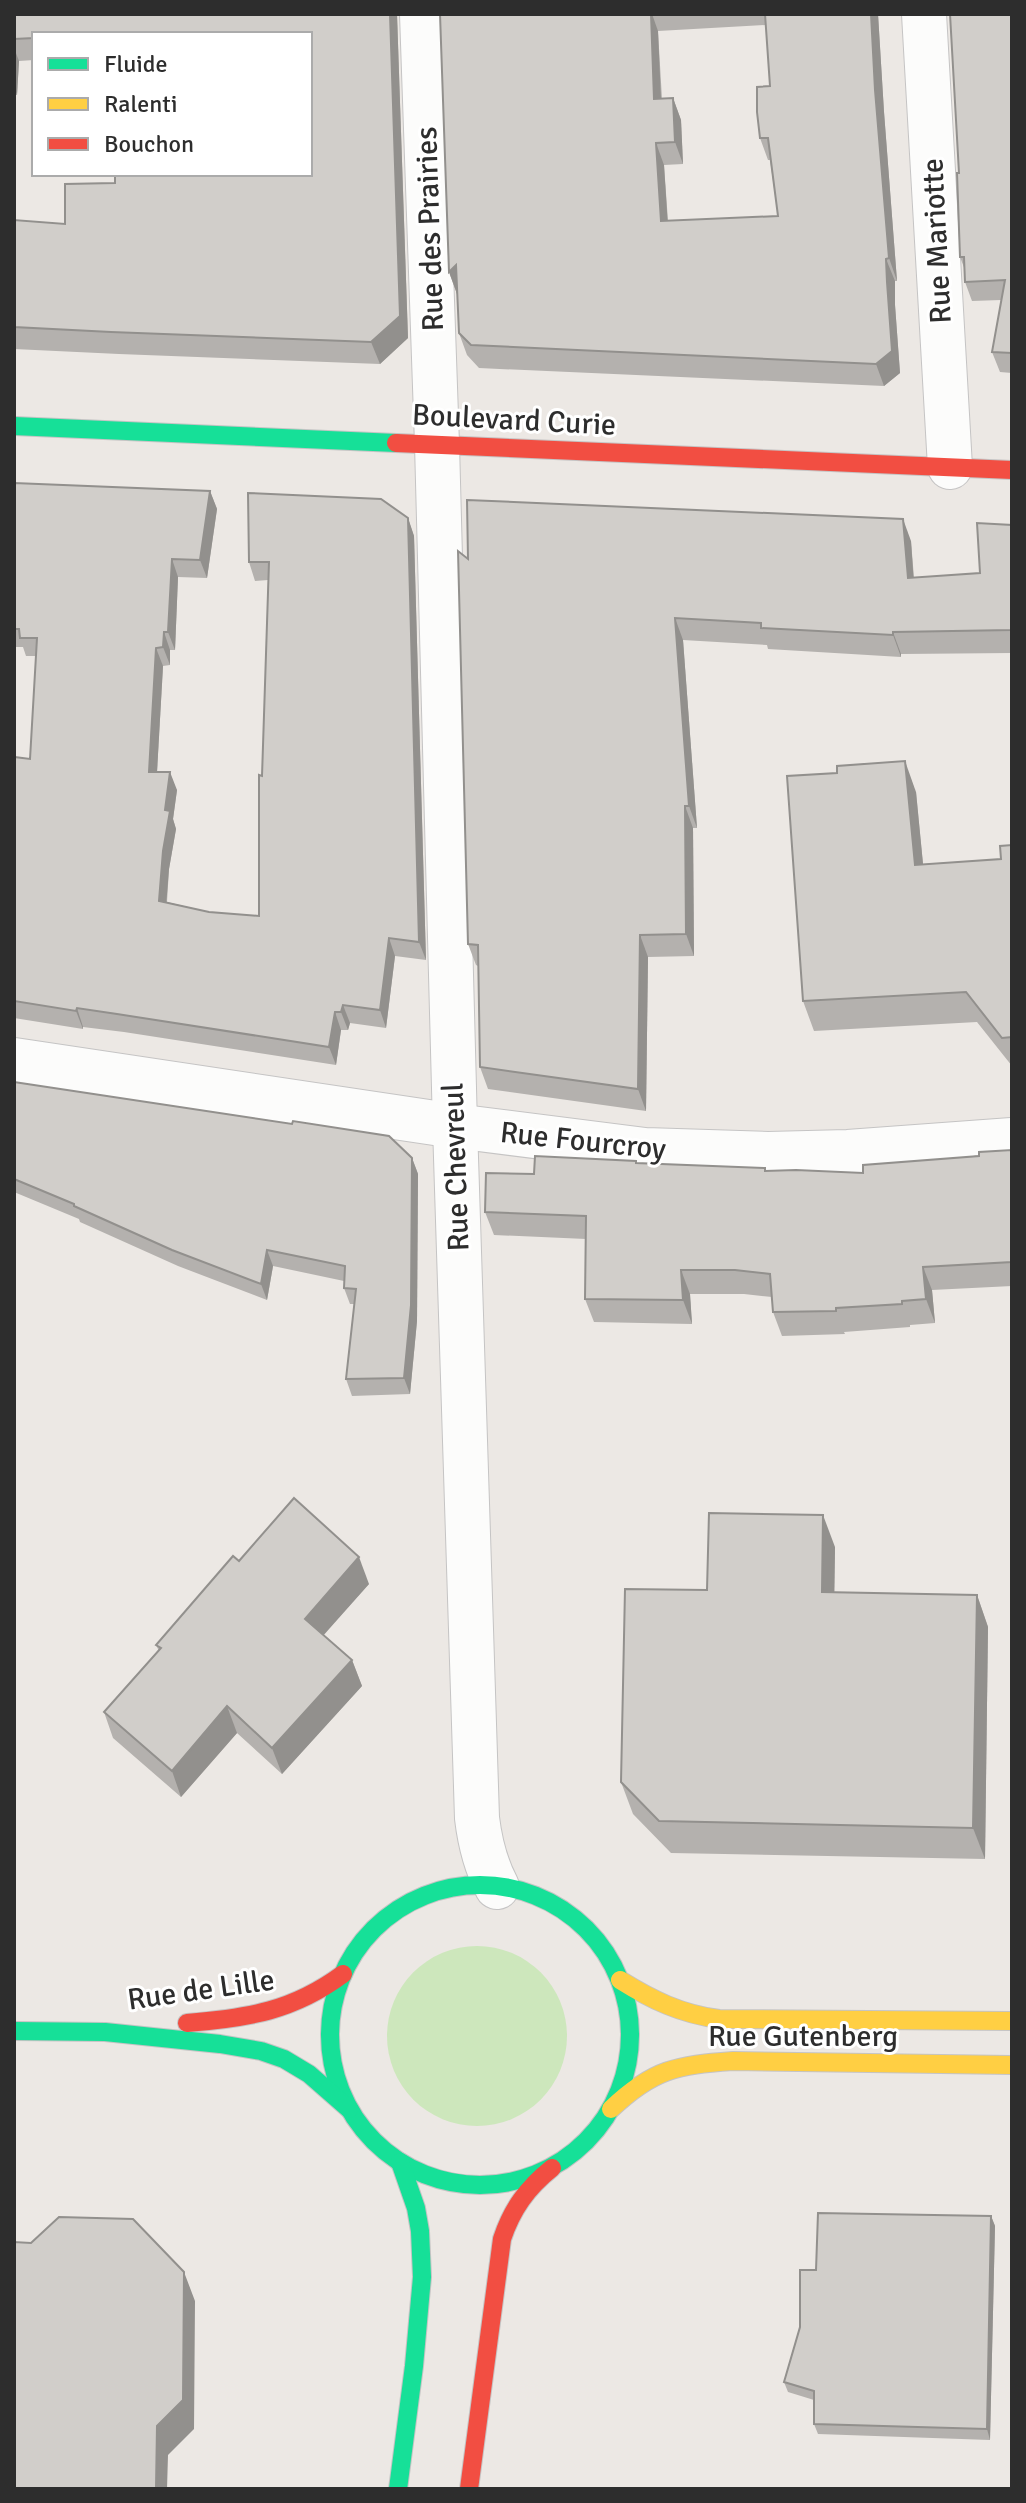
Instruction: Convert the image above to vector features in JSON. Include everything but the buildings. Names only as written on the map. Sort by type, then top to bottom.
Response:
[{"type":"main road","name":"Boulevard Curie","points":[[14,426],[1012,470]]},
{"type":"main road","points":[[469,2489],[502,2239],[509,2217],[520,2196],[532,2183],[560,2162],[596,2131],[610,2111],[623,2080],[630,2047],[630,2024],[620,1980],[600,1945],[572,1917],[537,1896],[497,1887],[455,1888],[415,1900],[397,1911],[366,1939],[343,1974],[331,2020],[331,2043],[340,2089],[351,2110],[381,2148],[400,2162],[445,2180],[468,2185],[492,2185],[539,2173],[560,2162]]},
{"type":"main road","name":"Rue de Lille","points":[[105,2032],[262,2015],[308,1999],[343,1974]]},
{"type":"main road","name":"Rue Gutenberg","points":[[620,1980],[656,2004],[693,2016],[719,2019],[1012,2021]]},
{"type":"main road","name":"Rue de Lille","points":[[14,2031],[105,2032],[261,2051],[284,2059],[309,2074],[351,2110]]},
{"type":"main road","name":"Rue Gutenberg","points":[[610,2111],[646,2078],[660,2071],[692,2064],[733,2061],[1012,2065]]},
{"type":"main road","points":[[398,2489],[415,2365],[423,2269],[418,2209],[400,2162]]},
{"type":"street","name":"Rue des Prairies","points":[[422,14],[437,444]]},
{"type":"street","name":"Rue Mariotte","points":[[924,14],[950,467]]},
{"type":"street","name":"Rue Chevreul","points":[[437,444],[477,1818],[486,1866],[497,1887]]},
{"type":"street","name":"Rue Fourcroy","points":[[14,1060],[455,1126],[645,1150],[848,1152],[1012,1140]]},
{"type":"green space","points":[[477,1946],[512,1953],[541,1972],[560,2001],[567,2036],[560,2071],[541,2100],[512,2119],[477,2126],[442,2119],[413,2100],[394,2071],[387,2036],[394,2001],[413,1972],[442,1953]]},
{"type":"traffic: fast","points":[[14,426],[396,443]]},
{"type":"traffic: fast","points":[[480,1885],[509,1888],[537,1897],[563,1911],[586,1929],[604,1952],[618,1978],[627,2006],[630,2035],[627,2064],[618,2092],[604,2118],[586,2141],[563,2159],[537,2173],[509,2182],[480,2185],[451,2182],[423,2173],[397,2159],[374,2141],[356,2118],[342,2092],[333,2064],[330,2035],[333,2006],[342,1978],[356,1952],[374,1929],[397,1911],[423,1897],[451,1888],[480,1885]]},
{"type":"traffic: fast","points":[[14,2031],[105,2032],[261,2051],[284,2059],[309,2074],[349,2109]]},
{"type":"traffic: fast","points":[[398,2489],[422,2277],[416,2208],[400,2162]]},
{"type":"traffic: slow","points":[[620,1980],[667,2005],[719,2019],[1012,2021]]},
{"type":"traffic: slow","points":[[611,2109],[653,2077],[681,2067],[713,2063],[1012,2065]]},
{"type":"traffic: jam","points":[[396,443],[1012,470]]},
{"type":"traffic: jam","points":[[187,2023],[269,2010],[306,1997],[343,1974]]},
{"type":"traffic: jam","points":[[469,2489],[502,2239],[521,2200],[552,2168]]}]
